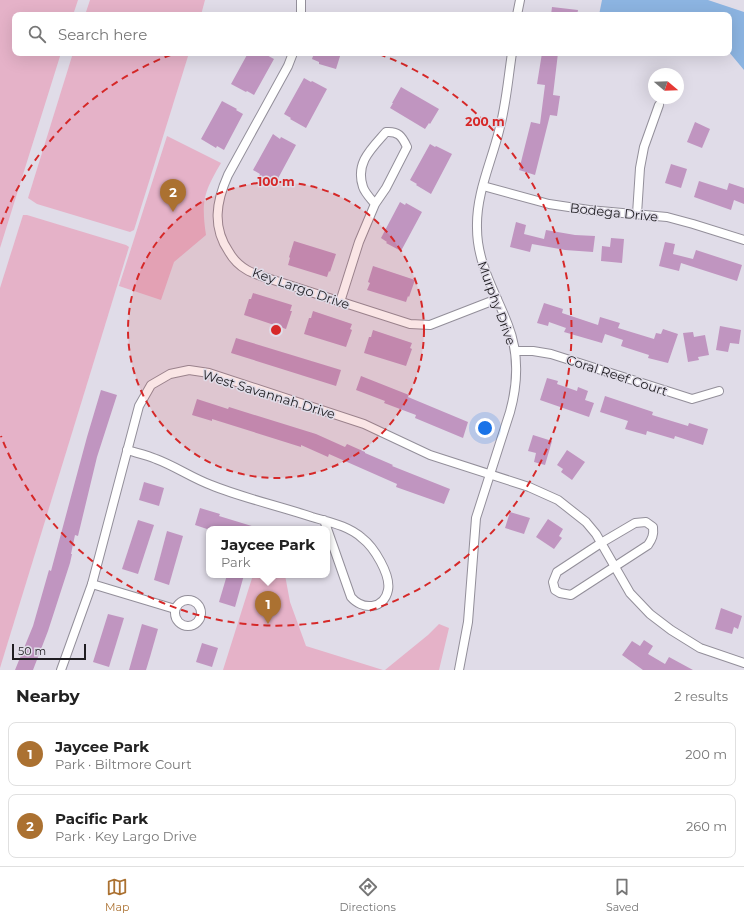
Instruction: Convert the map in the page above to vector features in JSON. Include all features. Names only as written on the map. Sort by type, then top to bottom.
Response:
[{"type":"street","points":[[301,12],[302,0]]},
{"type":"street","points":[[518,12],[520,0]]},
{"type":"street","name":"Key Largo Drive","points":[[292,56],[288,66],[221,192],[218,225],[222,243],[233,258],[246,269],[264,277],[410,324],[430,325],[497,299]]},
{"type":"street","name":"Murphy Drive","points":[[459,670],[468,622],[476,518],[514,399],[516,377],[515,351],[508,325],[484,269],[477,237],[478,202],[500,130],[512,56]]},
{"type":"street","points":[[637,214],[642,154],[659,105]]},
{"type":"street","points":[[340,302],[358,242],[375,204],[386,188],[407,147],[403,137],[393,132],[386,132],[366,156],[360,170],[363,188],[375,204]]},
{"type":"street","name":"Bodega Drive","points":[[483,186],[549,204],[588,210],[667,217],[744,240]]},
{"type":"street","name":"Coral Reef Court","points":[[515,351],[534,351],[551,354],[692,398],[719,390]]},
{"type":"street","name":"West Savannah Drive","points":[[62,670],[92,584],[139,406],[151,386],[170,374],[189,370],[209,373],[364,424],[430,455],[536,489],[558,500],[586,522],[601,543],[630,593],[650,614],[671,630],[700,648],[744,664]]},
{"type":"street","points":[[127,450],[157,459],[210,485],[346,528],[362,538],[379,557],[389,587],[387,593],[379,603],[367,607],[360,605],[351,597],[330,537]]},
{"type":"street","points":[[324,520],[326,526]]},
{"type":"street","points":[[646,522],[653,527],[654,533],[652,540],[648,545],[571,595],[554,590],[553,582],[557,572],[601,543],[635,523],[646,522]]},
{"type":"street","points":[[92,584],[176,609]]},
{"type":"shaded area","points":[[0,0],[78,0],[74,12],[12,12],[12,56],[60,56],[0,248]]},
{"type":"shaded area","points":[[90,0],[205,0],[202,12],[86,12]]},
{"type":"shaded area","points":[[72,56],[188,56],[134,230],[130,232],[37,204],[28,198]]},
{"type":"shaded area","points":[[167,136],[221,163],[205,197],[204,213],[206,235],[174,262],[161,300],[119,286]]},
{"type":"shaded area","points":[[23,215],[129,247],[0,668],[0,288]]},
{"type":"shaded area","points":[[252,578],[286,578],[290,602],[306,646],[383,670],[223,670]]},
{"type":"shaded area","points":[[439,624],[449,628],[439,670],[385,670],[428,635]]},
{"type":"water","points":[[602,0],[708,0],[744,12],[744,70],[732,56],[732,12],[600,12]]},
{"type":"building","points":[[552,7],[578,10],[578,12],[551,12]]},
{"type":"building","points":[[246,56],[268,56],[274,59],[254,95],[231,84]]},
{"type":"building","points":[[313,56],[340,56],[336,69],[319,64],[319,62],[312,59]]},
{"type":"building","points":[[542,56],[558,56],[553,95],[560,96],[557,116],[550,115],[535,175],[519,170],[531,122],[540,124],[545,85],[537,84]]},
{"type":"building","points":[[304,78],[327,89],[306,128],[284,114]]},
{"type":"building","points":[[401,87],[439,109],[430,124],[429,123],[425,129],[390,108]]},
{"type":"building","points":[[222,101],[243,114],[224,150],[217,146],[216,148],[201,139]]},
{"type":"building","points":[[695,122],[710,129],[702,148],[687,142]]},
{"type":"building","points":[[273,134],[280,139],[281,137],[296,145],[275,184],[259,176],[260,174],[253,170]]},
{"type":"building","points":[[430,144],[452,154],[431,194],[410,180]]},
{"type":"building","points":[[671,164],[687,169],[681,188],[665,183]]},
{"type":"building","points":[[699,181],[727,190],[729,183],[744,188],[744,204],[734,200],[731,210],[694,197]]},
{"type":"building","points":[[400,202],[405,205],[406,203],[422,212],[401,251],[386,243],[387,242],[381,238]]},
{"type":"building","points":[[516,222],[526,225],[524,234],[544,239],[546,230],[575,235],[595,236],[593,252],[565,250],[532,244],[530,252],[510,247]]},
{"type":"building","points":[[611,238],[624,239],[622,263],[601,261],[602,246],[610,247]]},
{"type":"building","points":[[294,241],[336,254],[327,277],[288,265]]},
{"type":"building","points":[[665,242],[675,244],[673,254],[693,259],[696,250],[742,265],[737,281],[681,263],[679,271],[659,266]]},
{"type":"building","points":[[373,266],[415,280],[406,302],[367,290],[370,283],[368,282]]},
{"type":"building","points":[[253,293],[292,305],[290,311],[292,311],[286,329],[244,315],[249,299],[251,299]]},
{"type":"building","points":[[544,303],[563,309],[562,313],[598,325],[600,317],[620,323],[618,328],[654,339],[656,333],[661,334],[663,329],[678,334],[668,363],[648,358],[649,355],[621,346],[623,340],[605,334],[602,343],[564,332],[566,328],[549,322],[548,326],[537,323]]},
{"type":"building","points":[[313,311],[352,324],[350,329],[352,330],[346,347],[304,334]]},
{"type":"building","points":[[720,326],[741,330],[739,344],[730,343],[728,352],[716,350]]},
{"type":"building","points":[[373,330],[412,343],[410,348],[412,349],[406,366],[364,353]]},
{"type":"building","points":[[693,332],[694,337],[705,335],[709,355],[698,357],[699,360],[688,362],[683,333]]},
{"type":"building","points":[[236,338],[341,370],[336,386],[231,353]]},
{"type":"building","points":[[361,376],[409,395],[408,397],[468,422],[463,438],[415,418],[416,415],[384,403],[385,401],[356,390]]},
{"type":"building","points":[[547,378],[558,381],[557,384],[577,391],[578,387],[588,391],[585,400],[594,403],[589,417],[540,400]]},
{"type":"building","points":[[101,390],[117,395],[97,457],[78,536],[75,535],[70,563],[48,631],[33,670],[15,670],[33,626],[49,570],[51,571]]},
{"type":"building","points":[[605,396],[653,412],[652,415],[688,426],[689,423],[708,429],[703,445],[675,436],[674,439],[647,431],[646,435],[625,429],[628,421],[600,412]]},
{"type":"building","points":[[197,399],[228,409],[229,407],[316,434],[345,447],[347,444],[393,465],[392,466],[450,489],[444,504],[396,487],[397,484],[329,454],[328,457],[301,445],[301,447],[212,419],[212,421],[192,415]]},
{"type":"building","points":[[533,435],[552,441],[545,465],[534,462],[536,453],[528,451]]},
{"type":"building","points":[[567,450],[585,462],[572,480],[561,472],[563,469],[557,465]]},
{"type":"building","points":[[144,482],[164,488],[159,506],[139,500]]},
{"type":"building","points":[[200,508],[220,514],[219,516],[252,526],[206,526],[206,529],[195,525]]},
{"type":"building","points":[[510,512],[530,518],[524,534],[505,528]]},
{"type":"building","points":[[548,519],[563,529],[559,536],[562,538],[554,549],[536,537]]},
{"type":"building","points":[[138,520],[154,525],[138,574],[122,569]]},
{"type":"building","points":[[167,531],[183,536],[169,585],[154,580]]},
{"type":"building","points":[[226,578],[243,578],[235,607],[219,602]]},
{"type":"building","points":[[721,608],[742,616],[738,629],[734,627],[732,634],[715,629]]},
{"type":"building","points":[[108,614],[124,618],[109,667],[93,662]]},
{"type":"building","points":[[142,624],[158,629],[146,670],[129,670]]},
{"type":"building","points":[[644,640],[653,646],[648,654],[665,664],[669,657],[693,670],[643,670],[622,655],[632,641],[640,646]]},
{"type":"building","points":[[202,643],[218,648],[212,667],[196,662]]},
{"type":"place","name":"Pacific Park","points":[[173,212]]},
{"type":"place","name":"Jaycee Park","points":[[268,624]]}]
